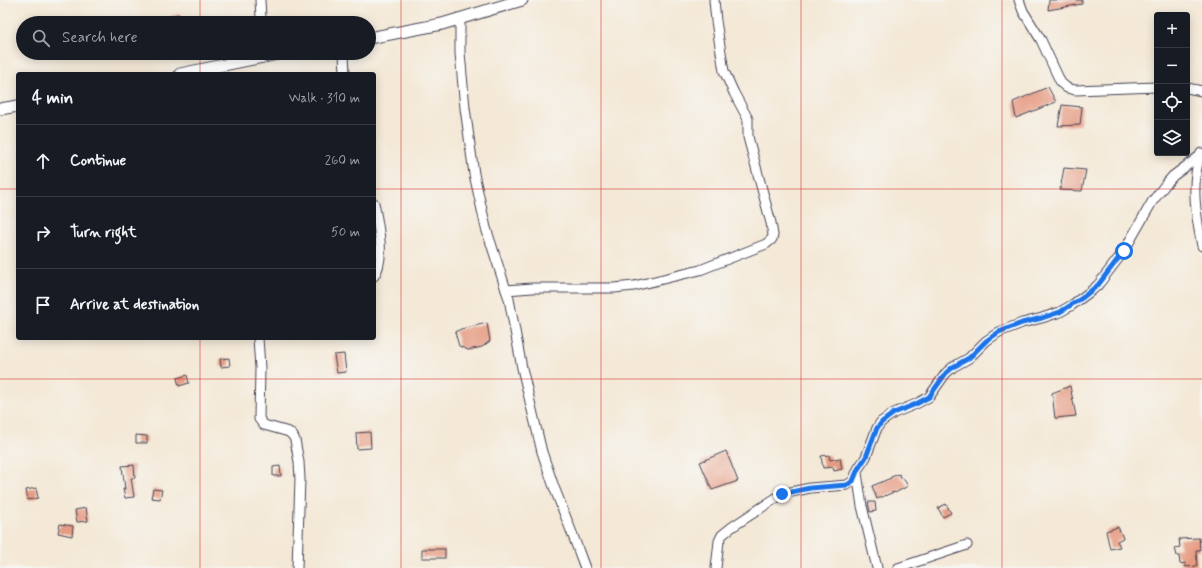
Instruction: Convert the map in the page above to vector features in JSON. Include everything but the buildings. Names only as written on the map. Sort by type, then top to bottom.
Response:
[{"type":"street","points":[[260,0],[261,16]]},
{"type":"street","points":[[376,37],[428,28],[522,0]]},
{"type":"street","points":[[506,290],[532,288],[614,288],[634,286],[700,270],[766,244],[772,239],[773,232],[771,223],[748,137],[748,119],[724,71],[714,0]]},
{"type":"street","points":[[1019,0],[1023,11],[1041,40],[1061,83],[1064,86],[1075,90],[1154,87]]},
{"type":"street","points":[[460,19],[461,67],[465,108],[474,174],[486,228],[509,299],[522,368],[542,452],[554,488],[585,568]]},
{"type":"street","points":[[189,72],[244,60]]},
{"type":"street","points":[[344,60],[345,72]]},
{"type":"street","points":[[1190,89],[1202,91]]},
{"type":"street","points":[[0,109],[16,106]]},
{"type":"street","points":[[1201,153],[1197,166],[1195,205],[1202,246]]},
{"type":"street","points":[[716,568],[719,541],[722,535],[739,522],[782,494],[810,488],[847,485],[853,481],[856,469],[866,457],[877,428],[882,422],[894,413],[929,397],[946,373],[953,367],[969,358],[986,341],[999,332],[1012,326],[1060,312],[1072,306],[1094,288],[1124,251],[1157,194],[1173,176],[1201,153]]},
{"type":"street","points":[[376,214],[380,249],[378,268],[376,272]]},
{"type":"street","points":[[258,340],[260,364],[259,419],[264,426],[290,433],[295,440],[297,451],[300,479],[297,568]]},
{"type":"street","points":[[856,469],[862,506],[877,568]]},
{"type":"street","points":[[898,568],[967,545]]},
{"type":"route","points":[[782,494],[810,488],[847,485],[853,481],[858,469],[866,457],[877,428],[886,418],[929,397],[946,373],[953,367],[969,358],[986,341],[999,332],[1012,326],[1060,312],[1072,306],[1098,285],[1124,251]]}]
